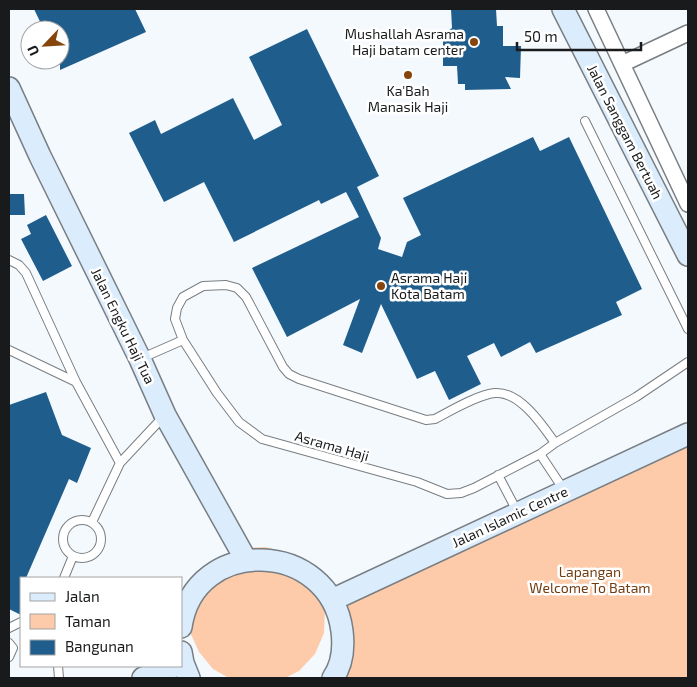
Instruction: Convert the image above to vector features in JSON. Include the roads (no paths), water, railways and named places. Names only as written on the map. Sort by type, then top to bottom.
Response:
[{"type":"street","name":"Jalan Sanggam Bertuah","points":[[562,9],[688,255]]},
{"type":"street","points":[[596,9],[688,204]]},
{"type":"street","points":[[622,64],[688,33]]},
{"type":"street","name":"Jalan Engku Haji Tua","points":[[9,88],[40,156],[140,359],[165,415],[246,560]]},
{"type":"street","name":"Jalan Islamic Centre","points":[[332,600],[688,434]]},
{"type":"street","points":[[182,622],[192,596],[207,578],[227,566],[246,560],[274,560],[297,567],[317,581],[332,600],[341,624],[343,638],[342,656],[333,678]]},
{"type":"street","points":[[144,678],[174,667]]},
{"type":"lane","points":[[585,121],[688,329]]},
{"type":"lane","points":[[9,260],[19,265],[26,273],[76,382],[120,463]]},
{"type":"lane","name":"Asrama Haji","points":[[555,444],[538,419],[528,409],[508,395],[497,392],[487,394],[434,419],[426,420],[299,379],[289,374],[283,366],[246,297],[237,288],[226,285],[203,286],[183,297],[177,308],[175,319],[184,340],[217,393],[239,422],[262,439],[417,482],[447,494],[461,493],[474,488],[540,454],[636,397],[688,362]]},
{"type":"lane","points":[[140,359],[184,340]]},
{"type":"lane","points":[[9,350],[76,382]]},
{"type":"lane","points":[[92,522],[120,463],[165,415]]},
{"type":"lane","points":[[540,454],[565,491]]},
{"type":"lane","points":[[498,475],[519,514]]},
{"type":"lane","points":[[80,519],[92,522],[97,526],[102,537],[98,549],[89,557],[73,556],[65,549],[63,543],[65,530],[69,524],[80,519]]},
{"type":"lane","points":[[64,577],[73,556]]},
{"type":"lane","points":[[9,643],[12,648],[9,657]]},
{"type":"place","name":"Mushallah Asrama Haji batam center","points":[[474,42]]},
{"type":"place","name":"Ka'Bah Manasik Haji","points":[[408,75]]},
{"type":"place","name":"Asrama Haji Kota Batam","points":[[381,286]]},
{"type":"park label","name":"Lapangan Welcome To Batam","points":[[590,580]]}]
